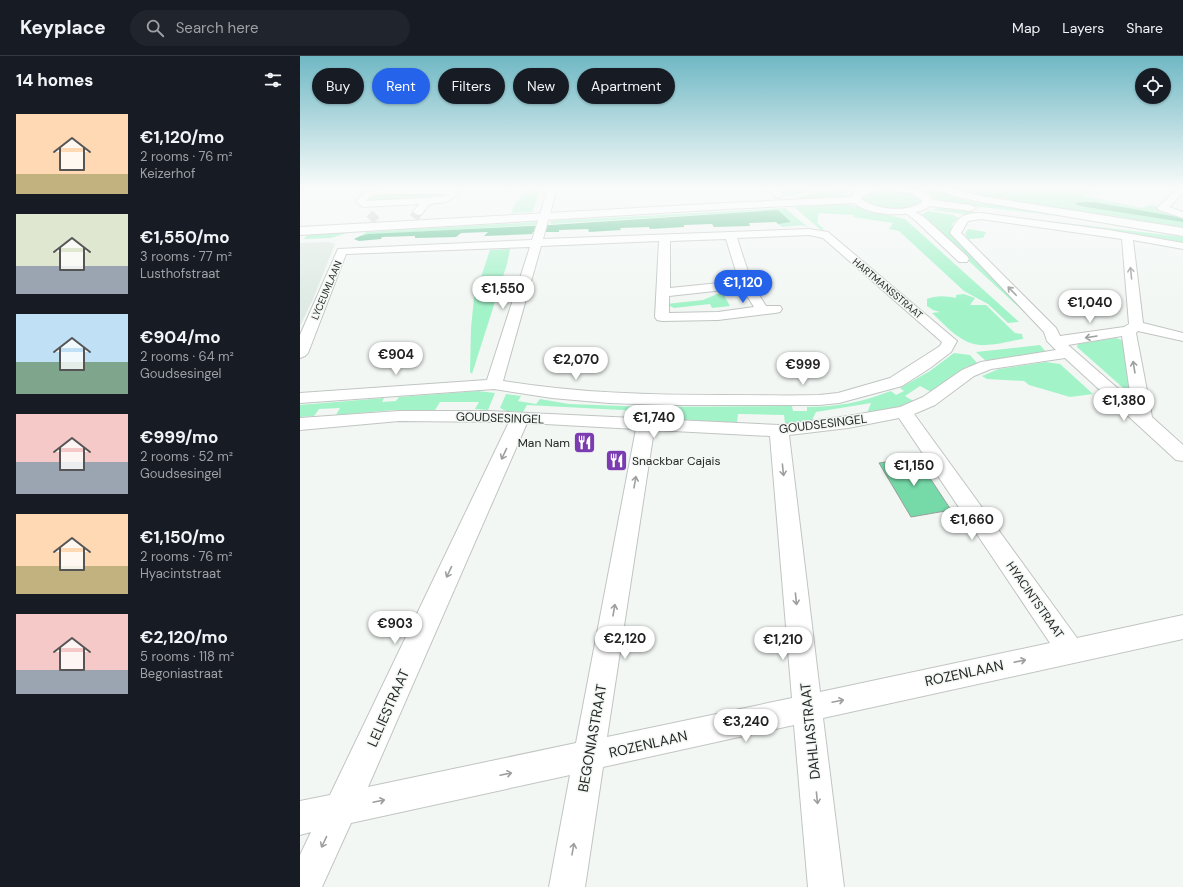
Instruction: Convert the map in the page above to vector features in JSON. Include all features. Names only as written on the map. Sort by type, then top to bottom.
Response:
[{"type":"street","points":[[303,231],[322,227]]},
{"type":"street","points":[[524,227],[541,229],[560,227]]},
{"type":"street","points":[[928,227],[1037,328],[1068,353],[1183,455]]},
{"type":"street","points":[[958,227],[955,233],[1051,331],[1054,341]]},
{"type":"street","points":[[1060,227],[1127,236],[1183,246]]},
{"type":"street","points":[[1138,227],[1157,228]]},
{"type":"street","points":[[1149,227],[1183,232]]},
{"type":"street","points":[[494,384],[541,229]]},
{"type":"street","name":"HARTMANSSTRAAT","points":[[541,229],[665,238],[809,232],[824,234],[943,334],[950,341],[950,344]]},
{"type":"street","name":"LYCEUMLAAN","points":[[300,353],[342,251],[541,229]]},
{"type":"street","points":[[665,238],[662,317],[718,316],[769,310],[746,284],[730,236]]},
{"type":"street","points":[[1127,236],[1132,329],[1143,419]]},
{"type":"street","points":[[663,293],[746,284]]},
{"type":"street","points":[[1054,341],[1070,340],[1132,329],[1183,337]]},
{"type":"street","name":"GOUDSESINGEL","points":[[300,398],[494,384],[572,396],[623,399],[819,400],[839,398],[896,382],[924,365],[950,344]]},
{"type":"street","name":"GOUDSESINGEL","points":[[300,424],[399,416],[489,416],[779,431],[848,422],[904,412],[929,401],[968,373],[987,365],[1068,353]]},
{"type":"street","name":"HYACINTSTRAAT","points":[[904,412],[1070,650]]},
{"type":"street","name":"LELIESTRAAT","points":[[304,887],[520,418]]},
{"type":"street","name":"BEGONIASTRAAT","points":[[567,887],[642,442],[647,424]]},
{"type":"street","name":"DAHLIASTRAAT","points":[[779,431],[826,887]]},
{"type":"street","name":"ROZENLAAN","points":[[300,818],[589,757],[1070,650],[1183,627]]},
{"type":"shaded area","points":[[455,227],[504,227],[362,235],[366,232]]},
{"type":"shaded area","points":[[514,227],[684,227],[650,229],[649,227],[620,228],[621,230],[589,232],[588,229],[559,230],[559,232],[533,232],[532,234],[484,236],[488,232],[461,233],[456,237],[382,237],[381,239],[359,241],[354,239],[368,234]]},
{"type":"shaded area","points":[[817,227],[821,227],[824,229],[821,230]]},
{"type":"shaded area","points":[[890,227],[914,227],[1019,322],[1008,323],[988,304],[964,291],[899,231],[889,229]]},
{"type":"shaded area","points":[[932,227],[952,227],[950,233],[1027,312],[1024,312]]},
{"type":"shaded area","points":[[1060,227],[1097,227],[1183,237],[1183,243]]},
{"type":"shaded area","points":[[1163,227],[1183,227],[1183,230]]},
{"type":"shaded area","points":[[968,229],[986,232],[983,238],[968,239],[965,234]]},
{"type":"shaded area","points":[[353,231],[331,238],[303,239],[309,234]]},
{"type":"shaded area","points":[[329,242],[335,244],[313,299],[300,326],[300,243]]},
{"type":"shaded area","points":[[510,249],[507,264],[472,374],[470,372],[471,328],[474,298],[490,250]]},
{"type":"shaded area","points":[[722,292],[730,306],[712,308],[710,304],[674,308],[666,304],[703,300]]},
{"type":"shaded area","points":[[964,294],[975,298],[970,305],[986,305],[1015,333],[1022,334],[1023,339],[991,345],[973,344],[960,338],[932,313],[940,312],[927,306],[927,299],[930,298],[942,296],[956,298],[956,295]]},
{"type":"shaded area","points":[[1116,338],[1125,341],[1130,394],[1077,347],[1078,344]]},
{"type":"shaded area","points":[[1040,345],[1046,352],[987,362],[976,352]]},
{"type":"shaded area","points":[[954,353],[970,355],[978,364],[966,367],[931,392],[920,386],[905,396],[915,402],[896,409],[867,413],[871,403],[816,412],[811,422],[785,424],[784,415],[738,414],[737,423],[638,418],[640,411],[527,405],[523,412],[506,411],[500,408],[506,394],[521,396],[518,401],[536,404],[540,399],[569,404],[649,407],[792,406],[793,411],[807,411],[807,407],[850,403],[891,391],[896,395],[904,391],[900,388],[930,371]]},
{"type":"shaded area","points":[[1046,362],[1060,364],[1093,394],[1070,397],[1029,385],[1024,381],[987,379],[982,376],[999,369]]},
{"type":"shaded area","points":[[478,391],[495,393],[488,410],[475,409],[479,402],[440,402],[435,410],[394,410],[336,415],[340,408],[319,409],[314,416],[300,417],[300,405],[384,398],[382,402],[396,401],[399,397]]},
{"type":"building","points":[[916,457],[951,510],[911,517],[879,463]]},
{"type":"place","name":"Man Nam","points":[[585,443]]},
{"type":"place","name":"Snackbar Cajais","points":[[617,461]]}]
